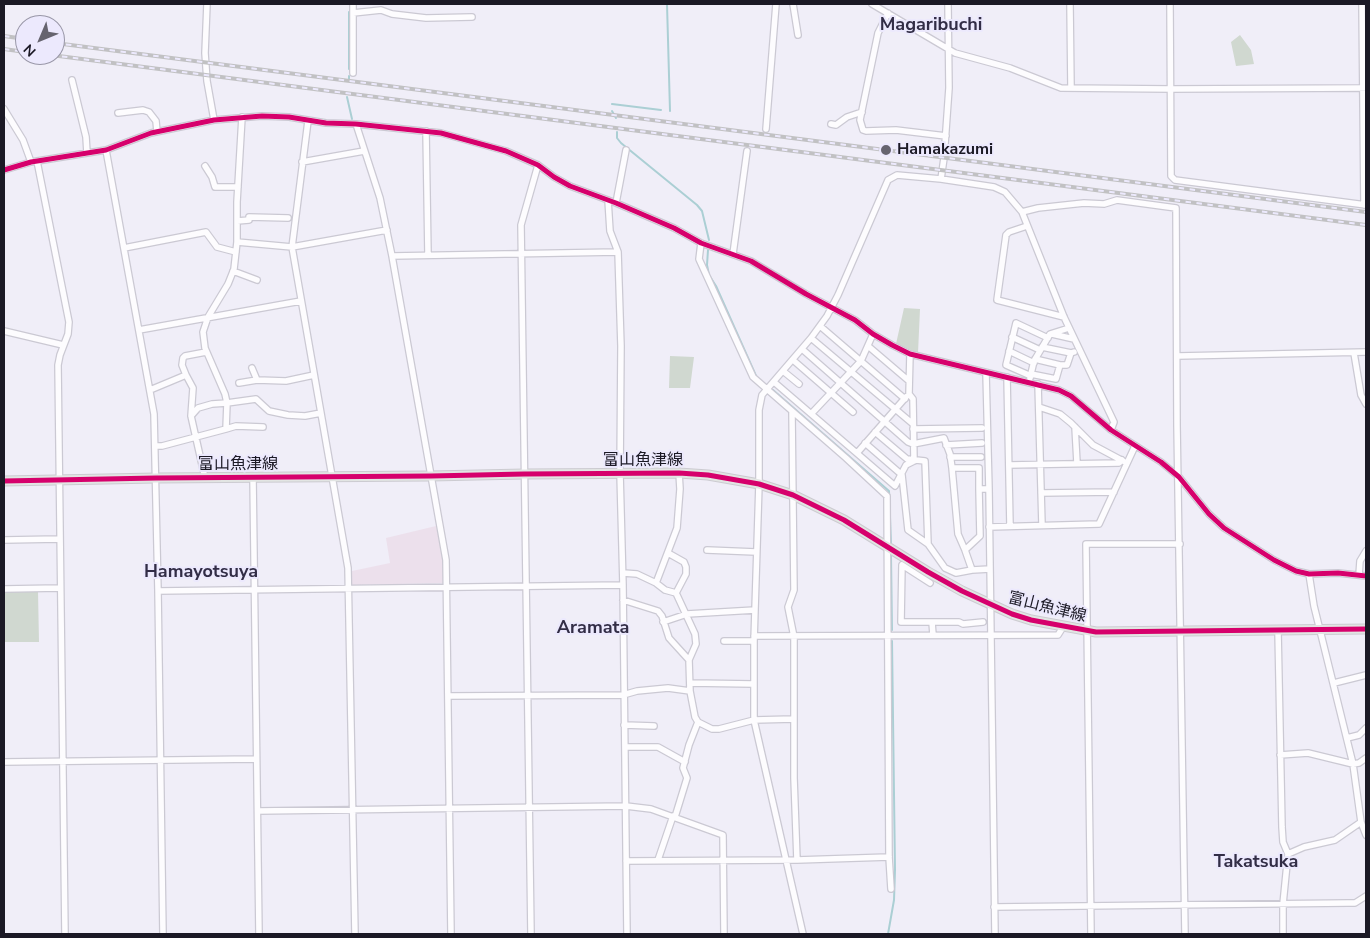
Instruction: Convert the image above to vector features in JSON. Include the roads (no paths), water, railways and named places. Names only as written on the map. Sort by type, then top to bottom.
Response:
[{"type":"main road","name":"富山魚津線","points":[[4,481],[620,473],[679,473],[732,478],[793,495],[844,520],[886,545],[903,561],[991,606],[1012,614],[1063,627],[1096,632],[1366,629]]},
{"type":"street","points":[[207,4],[205,53],[207,81],[214,120]]},
{"type":"street","points":[[353,4],[353,73]]},
{"type":"street","points":[[766,130],[776,4]]},
{"type":"street","points":[[793,4],[798,35]]},
{"type":"street","points":[[872,4],[948,49],[970,58],[1010,68],[1061,88],[1364,88]]},
{"type":"street","points":[[941,179],[949,88],[948,4]]},
{"type":"street","points":[[1070,4],[1070,88]]},
{"type":"street","points":[[1170,4],[1171,176],[1175,180],[1365,205],[1362,4]]},
{"type":"street","points":[[354,13],[381,10],[392,14],[426,18],[472,17]]},
{"type":"street","points":[[888,13],[878,33],[860,120],[863,130],[896,130],[946,136]]},
{"type":"street","points":[[72,80],[86,137],[87,153]]},
{"type":"street","points":[[4,109],[34,162],[69,322],[68,334],[58,365],[65,934]]},
{"type":"street","points":[[118,113],[143,110],[149,112],[156,121],[158,132]]},
{"type":"street","points":[[831,124],[836,125],[847,117],[862,112]]},
{"type":"street","points":[[226,429],[227,404],[222,385],[206,352],[203,332],[208,317],[228,284],[233,271],[237,242],[242,117]]},
{"type":"street","points":[[4,170],[34,162],[106,150],[158,132],[214,120],[242,117],[289,117],[326,124],[356,124],[441,133],[506,151],[538,166],[570,186],[616,203],[758,265],[855,320],[873,334],[910,354],[1007,377],[1056,379],[1060,365]]},
{"type":"street","points":[[308,121],[292,247],[348,568],[355,934]]},
{"type":"street","points":[[356,124],[380,198],[387,230],[446,560],[452,934]]},
{"type":"street","points":[[426,132],[428,255]]},
{"type":"street","points":[[106,150],[154,414],[163,934]]},
{"type":"street","points":[[616,203],[626,150]]},
{"type":"street","points":[[302,162],[364,151]]},
{"type":"street","points":[[733,254],[747,151]]},
{"type":"street","points":[[205,166],[212,177],[215,188],[238,187]]},
{"type":"street","points":[[531,934],[521,225],[538,166]]},
{"type":"street","points":[[803,934],[754,720],[753,684],[759,484],[759,410],[762,396],[766,390],[811,338],[832,307],[888,180],[897,175],[941,179],[994,187],[1005,192],[1022,212],[1064,317],[1114,422],[1111,430]]},
{"type":"street","points":[[608,200],[610,231],[618,252],[621,346],[620,473],[627,934]]},
{"type":"street","points":[[1022,212],[1084,202],[1104,204],[1117,200],[1176,208],[1185,934]]},
{"type":"street","points":[[237,221],[249,220],[249,217],[288,218]]},
{"type":"street","points":[[1027,226],[1009,232],[1006,235],[997,300],[1064,317]]},
{"type":"street","points":[[237,242],[292,247],[387,230]]},
{"type":"street","points":[[124,248],[206,232],[217,247],[236,252]]},
{"type":"street","points":[[702,242],[699,259],[753,377],[887,496],[889,858],[891,889]]},
{"type":"street","points":[[392,256],[618,252]]},
{"type":"street","points":[[233,271],[257,280]]},
{"type":"street","points":[[139,330],[301,301]]},
{"type":"street","points":[[1074,339],[1049,336],[1016,323],[1006,365],[1030,377],[1038,384],[1059,390],[1071,396],[1111,430],[1161,462],[1179,477],[1209,514],[1224,528],[1274,560],[1296,571],[1309,574],[1366,576]]},
{"type":"street","points":[[820,326],[861,361],[913,399],[914,461]]},
{"type":"street","points":[[1030,377],[1034,361],[1049,336],[1069,328]]},
{"type":"street","points":[[4,331],[63,345]]},
{"type":"street","points":[[812,413],[861,361],[873,334]]},
{"type":"street","points":[[1012,337],[1041,349],[1071,353],[1079,350]]},
{"type":"street","points":[[811,338],[913,427],[982,428]]},
{"type":"street","points":[[868,346],[910,381]]},
{"type":"street","points":[[802,349],[908,442],[913,444],[944,438],[952,468],[958,534],[966,550],[972,570]]},
{"type":"street","points":[[1009,351],[1034,361],[1060,365],[1068,365],[1071,353]]},
{"type":"street","points":[[205,478],[191,416],[193,388],[182,365],[182,358],[206,352]]},
{"type":"street","points":[[1178,356],[1366,352]]},
{"type":"street","points":[[1354,353],[1361,395],[1366,404]]},
{"type":"street","points":[[857,453],[907,396],[910,381],[910,354]]},
{"type":"street","points":[[793,360],[853,412]]},
{"type":"street","points":[[252,368],[257,380]]},
{"type":"street","points":[[783,371],[799,384]]},
{"type":"street","points":[[986,373],[995,934]]},
{"type":"street","points":[[150,390],[186,375]]},
{"type":"street","points":[[239,383],[257,380],[286,381],[314,375]]},
{"type":"street","points":[[1007,377],[1010,526]]},
{"type":"street","points":[[774,382],[895,486],[906,465],[914,461]]},
{"type":"street","points":[[1038,384],[1042,525]]},
{"type":"street","points":[[191,416],[198,408],[212,404],[227,404],[256,399],[269,411],[288,416],[305,416],[321,413]]},
{"type":"street","points":[[1039,406],[1060,414],[1093,445],[1125,462]]},
{"type":"street","points":[[792,413],[794,590],[788,607],[794,637],[797,860]]},
{"type":"street","points":[[156,446],[195,438],[236,426],[263,427]]},
{"type":"street","points":[[1075,427],[1077,463]]},
{"type":"street","points":[[875,432],[906,459],[925,461],[928,544]]},
{"type":"street","points":[[865,443],[902,475],[908,530],[928,544],[946,568],[956,573],[990,569]]},
{"type":"street","points":[[946,445],[982,443]]},
{"type":"street","points":[[989,527],[1099,524],[1125,462],[1135,446]]},
{"type":"street","points":[[950,457],[981,457]]},
{"type":"street","points":[[1008,465],[1125,462]]},
{"type":"street","points":[[952,468],[979,468],[980,536],[966,550]]},
{"type":"street","points":[[656,583],[679,520],[679,473]]},
{"type":"street","points":[[253,478],[259,934]]},
{"type":"street","points":[[979,489],[989,489]]},
{"type":"street","points":[[1041,493],[1114,492]]},
{"type":"street","points":[[4,540],[60,539]]},
{"type":"street","points":[[1091,934],[1086,544],[1180,544]]},
{"type":"street","points":[[707,550],[756,552]]},
{"type":"street","points":[[1359,575],[1360,561],[1366,551]]},
{"type":"street","points":[[668,553],[684,562],[686,567],[686,574],[676,593]]},
{"type":"street","points":[[903,561],[930,583]]},
{"type":"street","points":[[903,561],[902,622],[959,622],[963,624],[983,622]]},
{"type":"street","points":[[622,573],[637,574],[656,583],[665,590],[676,593],[687,614],[696,634],[696,644],[689,660],[690,692],[695,717],[698,722],[712,729],[719,729],[754,720],[794,719]]},
{"type":"street","points":[[1309,574],[1314,606],[1353,764],[1361,822],[1366,835]]},
{"type":"street","points":[[158,591],[623,584]]},
{"type":"street","points":[[4,589],[60,588]]},
{"type":"street","points":[[623,600],[658,611],[662,616],[669,638],[689,660]]},
{"type":"street","points":[[663,622],[687,614],[755,610]]},
{"type":"street","points":[[932,622],[933,635]]},
{"type":"street","points":[[724,641],[888,635],[1058,635],[1063,627]]},
{"type":"street","points":[[1278,631],[1282,827],[1283,842],[1288,854],[1282,904],[1283,934]]},
{"type":"street","points":[[1334,683],[1366,675]]},
{"type":"street","points":[[690,683],[753,684]]},
{"type":"street","points":[[448,696],[623,695],[637,691],[668,688],[690,692]]},
{"type":"street","points":[[658,860],[688,778],[683,768],[698,722]]},
{"type":"street","points":[[624,726],[654,726]]},
{"type":"street","points":[[1347,738],[1359,734],[1366,728]]},
{"type":"street","points":[[625,747],[658,747],[685,762]]},
{"type":"street","points":[[1280,755],[1308,753],[1353,764],[1359,763],[1366,758]]},
{"type":"street","points":[[4,762],[256,759]]},
{"type":"street","points":[[1357,794],[1366,796]]},
{"type":"street","points":[[258,812],[626,806],[651,809],[723,835],[724,934]]},
{"type":"street","points":[[1288,854],[1304,847],[1336,840],[1361,822]]},
{"type":"street","points":[[626,861],[889,858]]},
{"type":"street","points":[[994,907],[1355,902],[1366,896]]},
{"type":"waterway","points":[[667,4],[670,111]]},
{"type":"waterway","points":[[349,12],[349,69]]},
{"type":"waterway","points":[[347,97],[352,119]]},
{"type":"waterway","points":[[612,104],[661,110]]},
{"type":"waterway","points":[[612,111],[616,118]]},
{"type":"waterway","points":[[617,132],[617,138],[621,143],[697,205],[702,211],[709,240]]},
{"type":"waterway","points":[[708,250],[707,265],[709,275],[716,286],[757,378]]},
{"type":"waterway","points":[[773,390],[889,491],[891,543]]},
{"type":"waterway","points":[[891,556],[892,630]]},
{"type":"waterway","points":[[888,934],[894,900],[895,870],[892,641]]},
{"type":"railway","points":[[4,36],[15,38]]},
{"type":"railway","points":[[65,44],[1366,212]]},
{"type":"railway","points":[[4,49],[15,51]]},
{"type":"railway","points":[[65,57],[1366,225]]},
{"type":"place","name":"Hamakazumi","points":[[886,150]]},
{"type":"district","name":"Magaribuchi","points":[[931,26]]},
{"type":"district","name":"Hamayotsuya","points":[[201,573]]},
{"type":"district","name":"Aramata","points":[[593,629]]},
{"type":"district","name":"Takatsuka","points":[[1256,863]]}]
